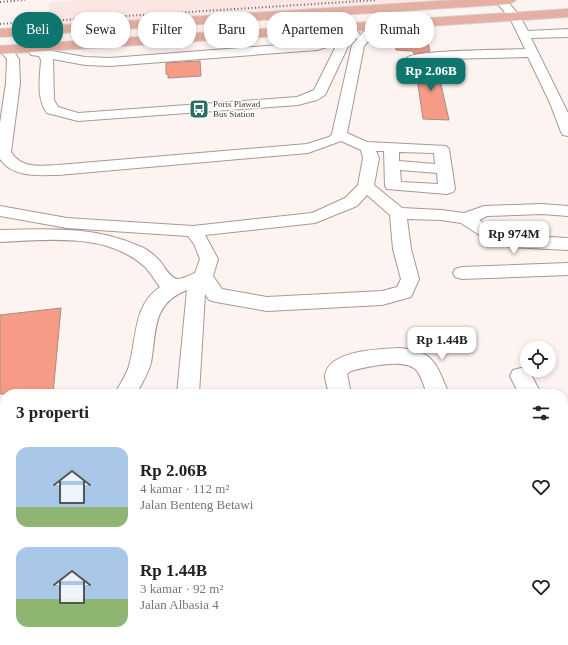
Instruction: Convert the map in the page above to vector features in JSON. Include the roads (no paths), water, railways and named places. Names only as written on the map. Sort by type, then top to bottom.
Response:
[{"type":"main road","points":[[0,33],[506,6],[568,14]]},
{"type":"main road","points":[[434,18],[506,6]]},
{"type":"main road","points":[[8,49],[365,27]]},
{"type":"street","points":[[506,6],[562,103],[568,132]]},
{"type":"street","points":[[524,35],[568,33]]},
{"type":"street","points":[[8,49],[13,59],[14,83],[3,152],[8,162],[16,167],[32,170],[58,170],[308,148],[334,140],[339,135],[358,45],[365,36]]},
{"type":"street","points":[[8,49],[85,61],[110,62],[291,48]]},
{"type":"street","points":[[44,54],[47,60],[47,100],[52,110],[78,117],[298,101],[312,97],[320,92],[341,48]]},
{"type":"street","points":[[413,58],[433,58],[444,55],[532,53]]},
{"type":"street","points":[[339,135],[364,146],[391,147],[441,149],[447,188],[393,186],[391,147]]},
{"type":"street","points":[[0,211],[67,223],[193,231],[315,218],[351,202],[366,186],[371,158],[364,146]]},
{"type":"street","points":[[392,165],[444,169]]},
{"type":"street","points":[[366,186],[398,213],[441,215],[466,219],[490,234],[510,241],[568,244]]},
{"type":"street","points":[[466,219],[484,211],[542,209],[568,211]]},
{"type":"street","points":[[200,278],[216,294],[267,304],[382,298],[404,292],[410,279],[402,249],[398,213]]},
{"type":"street","points":[[189,389],[200,278],[209,259],[202,243],[193,231]]},
{"type":"street","points":[[0,236],[90,237],[111,242],[130,248],[147,257],[159,269],[166,282],[178,286]]},
{"type":"street","points":[[462,273],[568,269]]},
{"type":"street","points":[[128,389],[140,364],[146,328],[156,301],[163,294],[178,286],[200,278]]},
{"type":"street","points":[[339,389],[335,375],[337,370],[344,364],[402,356],[414,358],[425,365],[436,389]]},
{"type":"railway","points":[[0,2],[25,0]]},
{"type":"railway","points":[[0,24],[377,0]]},
{"type":"place","name":"Poris Plawad Bus Station","points":[[199,109]]}]
